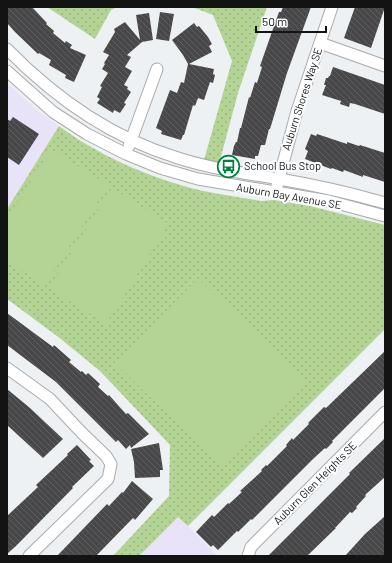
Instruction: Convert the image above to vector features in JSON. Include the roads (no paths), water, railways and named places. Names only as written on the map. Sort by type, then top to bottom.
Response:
[{"type":"street","name":"Auburn Shores Way SE","points":[[275,192],[297,111],[332,7]]},
{"type":"street","points":[[320,43],[385,66]]},
{"type":"street","name":"Auburn Bay Avenue SE","points":[[7,49],[47,86],[75,108],[102,125],[131,140],[160,152],[198,164],[342,191],[385,203]]},
{"type":"street","points":[[126,154],[157,69]]},
{"type":"street","name":"Auburn Bay Avenue SE","points":[[7,71],[53,112],[87,134],[126,154],[160,168],[198,179],[232,186],[329,201],[385,216]]},
{"type":"street","points":[[7,368],[50,399],[106,456],[110,464],[108,479],[29,556]]},
{"type":"street","name":"Auburn Glen Heights SE","points":[[248,556],[251,547],[385,412]]},
{"type":"place","name":"School Bus Stop","points":[[228,166]]}]
